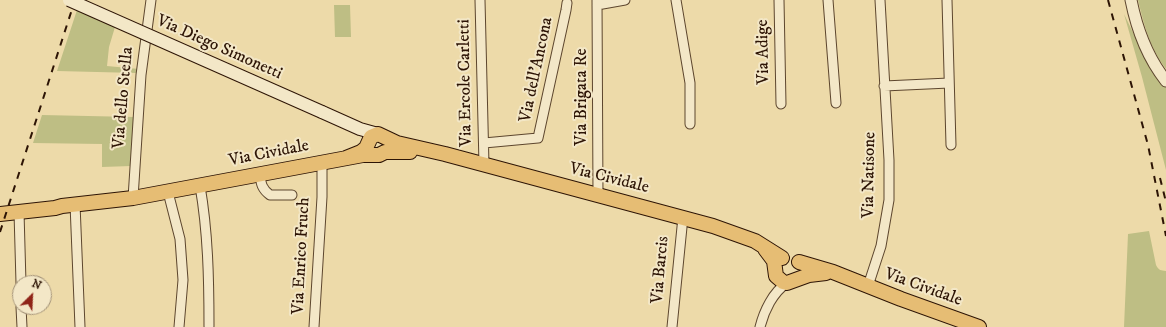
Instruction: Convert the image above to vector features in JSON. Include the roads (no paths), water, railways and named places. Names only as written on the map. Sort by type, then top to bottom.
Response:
[{"type":"main road","name":"Via Diego Simonetti","points":[[69,0],[355,127],[377,145]]},
{"type":"main road","name":"Via Cividale","points":[[0,214],[133,198],[168,192],[346,158],[377,145],[445,154],[683,217],[730,232],[763,246],[782,275]]},
{"type":"main road","name":"Via Cividale","points":[[0,210],[54,204],[69,205]]},
{"type":"main road","name":"Via Cividale","points":[[782,275],[801,269],[799,262],[833,272],[979,327]]},
{"type":"main road","name":"Via Cividale","points":[[782,275],[833,272]]},
{"type":"street","name":"Via dello Stella","points":[[133,198],[141,75],[151,0]]},
{"type":"street","name":"Via Ercole Carletti","points":[[480,0],[484,165]]},
{"type":"street","points":[[597,2],[625,0]]},
{"type":"street","points":[[676,0],[690,83],[690,124]]},
{"type":"street","name":"Via Adige","points":[[779,0],[781,104]]},
{"type":"street","points":[[828,0],[836,103]]},
{"type":"street","name":"Via Natisone","points":[[868,286],[881,246],[888,200],[889,160],[880,0]]},
{"type":"street","points":[[947,0],[951,145]]},
{"type":"street","points":[[1131,0],[1147,52],[1166,81]]},
{"type":"street","name":"Via dell'Ancona","points":[[484,143],[538,138],[567,1]]},
{"type":"street","name":"Via Brigata Re","points":[[597,2],[598,195]]},
{"type":"street","points":[[884,86],[949,84]]},
{"type":"street","name":"Via Enrico Fruch","points":[[314,327],[321,187],[318,163]]},
{"type":"street","points":[[260,175],[261,185],[270,195],[292,195]]},
{"type":"street","points":[[200,186],[205,218],[210,279],[209,326]]},
{"type":"street","points":[[168,192],[180,240],[183,280],[179,327]]},
{"type":"street","points":[[69,205],[80,327]]},
{"type":"street","points":[[19,212],[21,275]]},
{"type":"street","name":"Via Barcis","points":[[672,327],[683,217]]},
{"type":"street","points":[[760,327],[782,275]]},
{"type":"street","points":[[21,315],[22,327]]},
{"type":"railway","points":[[0,232],[75,0]]},
{"type":"railway","points":[[1108,0],[1148,145],[1166,236]]},
{"type":"railway","points":[[1160,178],[1166,202]]}]
